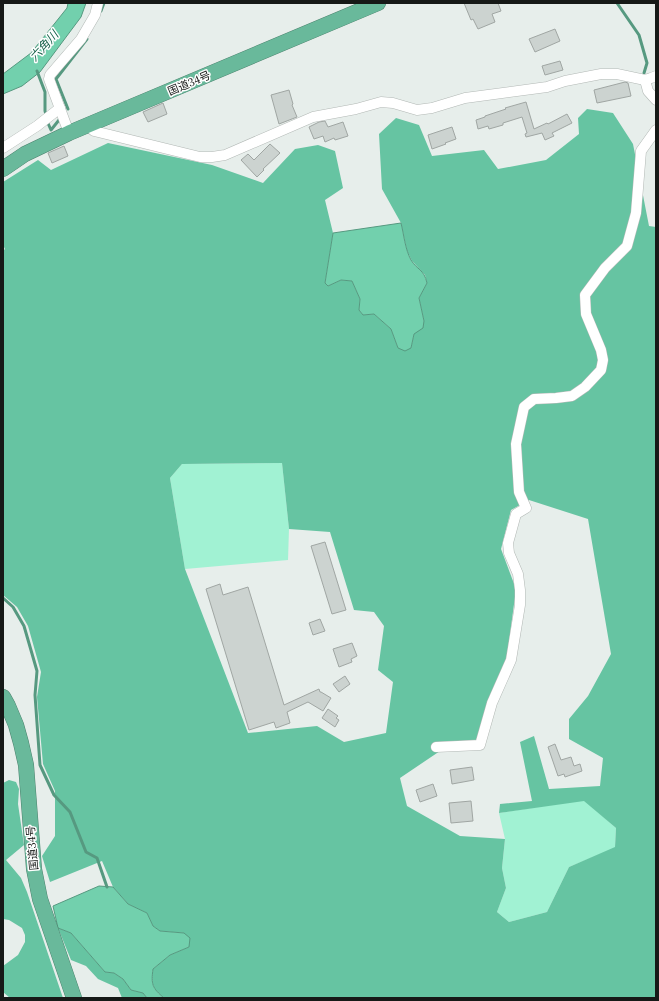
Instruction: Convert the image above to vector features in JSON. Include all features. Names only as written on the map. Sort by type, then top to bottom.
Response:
[{"type":"highway","name":"国道34号","points":[[3,168],[25,154],[87,125],[378,3]]},
{"type":"highway","name":"国道34号","points":[[3,697],[16,725],[26,765],[34,869],[40,898],[74,998]]},
{"type":"street","points":[[69,133],[49,79],[50,75],[81,40],[94,15],[98,3]]},
{"type":"street","points":[[87,125],[94,130],[200,157],[212,157],[225,155],[313,117],[356,110],[381,102],[393,103],[416,110],[432,108],[465,98],[546,87],[565,81],[600,74],[616,74],[644,80],[656,76]]},
{"type":"street","points":[[644,80],[648,91],[656,100]]},
{"type":"street","points":[[3,148],[47,119],[60,108]]},
{"type":"street","points":[[436,747],[480,744],[492,703],[511,660],[520,597],[518,574],[509,554],[508,543],[516,514],[526,508],[519,492],[516,444],[524,407],[534,399],[572,396],[585,387],[601,370],[603,360],[601,350],[586,314],[586,295],[605,268],[628,246],[636,214],[641,151],[656,130]]},
{"type":"shaded area","points":[[587,109],[613,113],[633,144],[649,226],[656,227],[656,998],[164,998],[153,985],[153,969],[170,955],[189,947],[184,933],[160,931],[153,926],[147,913],[128,904],[113,887],[102,861],[50,882],[42,856],[55,836],[55,791],[43,764],[37,697],[41,672],[28,626],[17,607],[3,595],[3,251],[5,249],[3,245],[3,182],[38,160],[51,170],[108,143],[212,165],[263,183],[295,149],[318,145],[335,151],[343,188],[325,200],[333,233],[325,283],[328,286],[341,280],[352,281],[360,299],[359,310],[363,315],[374,314],[391,329],[398,348],[411,348],[414,334],[424,321],[419,298],[427,283],[425,275],[412,261],[407,251],[401,223],[382,189],[379,134],[396,118],[419,125],[432,156],[484,150],[498,169],[546,160],[579,134],[578,118]],"holes":[[[282,463],[289,529],[330,532],[354,610],[374,612],[384,626],[378,670],[393,682],[386,733],[344,742],[317,726],[248,733],[185,569],[170,478],[182,464]],[[529,500],[588,519],[611,654],[588,696],[569,719],[569,739],[603,758],[600,786],[549,789],[534,736],[520,742],[532,801],[500,804],[499,813],[584,801],[616,828],[615,847],[569,867],[547,912],[509,922],[497,912],[506,888],[502,868],[505,839],[460,836],[407,806],[400,778],[440,751],[473,749],[507,657],[516,589],[501,549],[511,510]]]},
{"type":"shaded area","points":[[282,463],[289,529],[288,560],[185,569],[170,478],[182,464]]},
{"type":"shaded area","points":[[9,780],[16,782],[19,789],[18,804],[24,845],[6,860],[21,878],[27,892],[63,998],[10,998],[3,992],[3,966],[18,955],[25,942],[25,935],[22,928],[9,920],[3,919],[3,783]]},
{"type":"shaded area","points":[[584,800],[616,828],[615,848],[569,867],[547,912],[509,922],[497,912],[506,888],[502,868],[505,839],[499,813]]},
{"type":"shaded area","points":[[58,928],[71,933],[105,972],[114,973],[123,979],[131,990],[143,993],[147,998],[122,998],[118,988],[98,979],[86,966],[71,960]]},
{"type":"water","name":"六角川","points":[[68,3],[86,3],[81,17],[40,72],[22,86],[3,94],[3,74],[31,53],[67,8]]},
{"type":"water","points":[[401,223],[409,256],[426,278],[427,283],[419,298],[424,321],[423,328],[414,334],[411,348],[405,351],[398,348],[391,329],[374,314],[363,315],[359,310],[360,299],[352,281],[341,280],[328,286],[325,283],[333,233]]},
{"type":"water","points":[[99,886],[113,887],[128,904],[147,913],[153,926],[160,931],[184,933],[190,938],[189,947],[170,955],[153,969],[153,985],[164,998],[147,998],[143,993],[131,990],[123,979],[114,973],[105,972],[71,933],[58,928],[53,906]]},
{"type":"building","points":[[464,3],[498,3],[501,11],[492,14],[495,22],[478,29],[473,19],[471,20]]},
{"type":"building","points":[[555,29],[560,41],[535,52],[529,39]]},
{"type":"building","points":[[560,61],[563,70],[545,75],[542,66]]},
{"type":"building","points":[[625,82],[628,83],[631,96],[597,103],[594,90]]},
{"type":"building","points":[[289,90],[292,105],[297,117],[279,124],[271,95]]},
{"type":"building","points":[[526,102],[534,129],[547,123],[548,124],[567,114],[572,123],[552,133],[554,136],[545,140],[542,133],[526,137],[525,134],[527,133],[522,117],[489,129],[488,126],[478,129],[476,120],[506,109],[505,108]]},
{"type":"building","points":[[163,103],[167,114],[148,122],[143,112]]},
{"type":"building","points":[[325,121],[328,127],[343,122],[348,136],[335,140],[334,138],[325,142],[323,136],[314,139],[309,127]]},
{"type":"building","points":[[452,127],[456,139],[432,149],[428,135]]},
{"type":"building","points":[[270,144],[280,153],[263,169],[264,170],[257,177],[241,160],[248,154],[254,160]]},
{"type":"building","points":[[64,146],[68,156],[52,163],[48,153]]},
{"type":"building","points":[[325,542],[346,610],[332,614],[311,546]]},
{"type":"building","points":[[220,584],[223,595],[248,587],[284,705],[319,689],[320,692],[331,698],[323,711],[308,702],[287,712],[290,723],[276,728],[274,722],[249,730],[206,589]]},
{"type":"building","points":[[320,619],[325,631],[313,635],[309,623]]},
{"type":"building","points":[[352,643],[357,656],[351,659],[352,662],[339,667],[333,649]]},
{"type":"building","points":[[345,676],[350,684],[339,692],[333,684]]},
{"type":"building","points":[[328,709],[338,716],[336,718],[339,720],[335,727],[322,718]]},
{"type":"building","points":[[555,744],[561,760],[571,757],[574,766],[580,764],[582,771],[565,777],[564,774],[558,776],[548,747]]},
{"type":"building","points":[[472,767],[474,780],[452,784],[450,770]]},
{"type":"building","points":[[433,784],[437,796],[420,802],[416,790]]},
{"type":"building","points":[[471,801],[473,821],[451,823],[449,803]]},
{"type":"waterway","points":[[101,11],[104,3]]},
{"type":"waterway","points":[[617,3],[639,35],[647,63],[644,73]]},
{"type":"waterway","points":[[68,109],[56,79],[87,39]]},
{"type":"waterway","points":[[37,71],[45,92],[46,115]]},
{"type":"waterway","points":[[47,121],[51,130],[59,120]]},
{"type":"waterway","points":[[3,598],[13,607],[24,626],[37,671],[35,695],[40,765],[54,795],[70,812],[86,852],[97,858],[107,887]]}]
